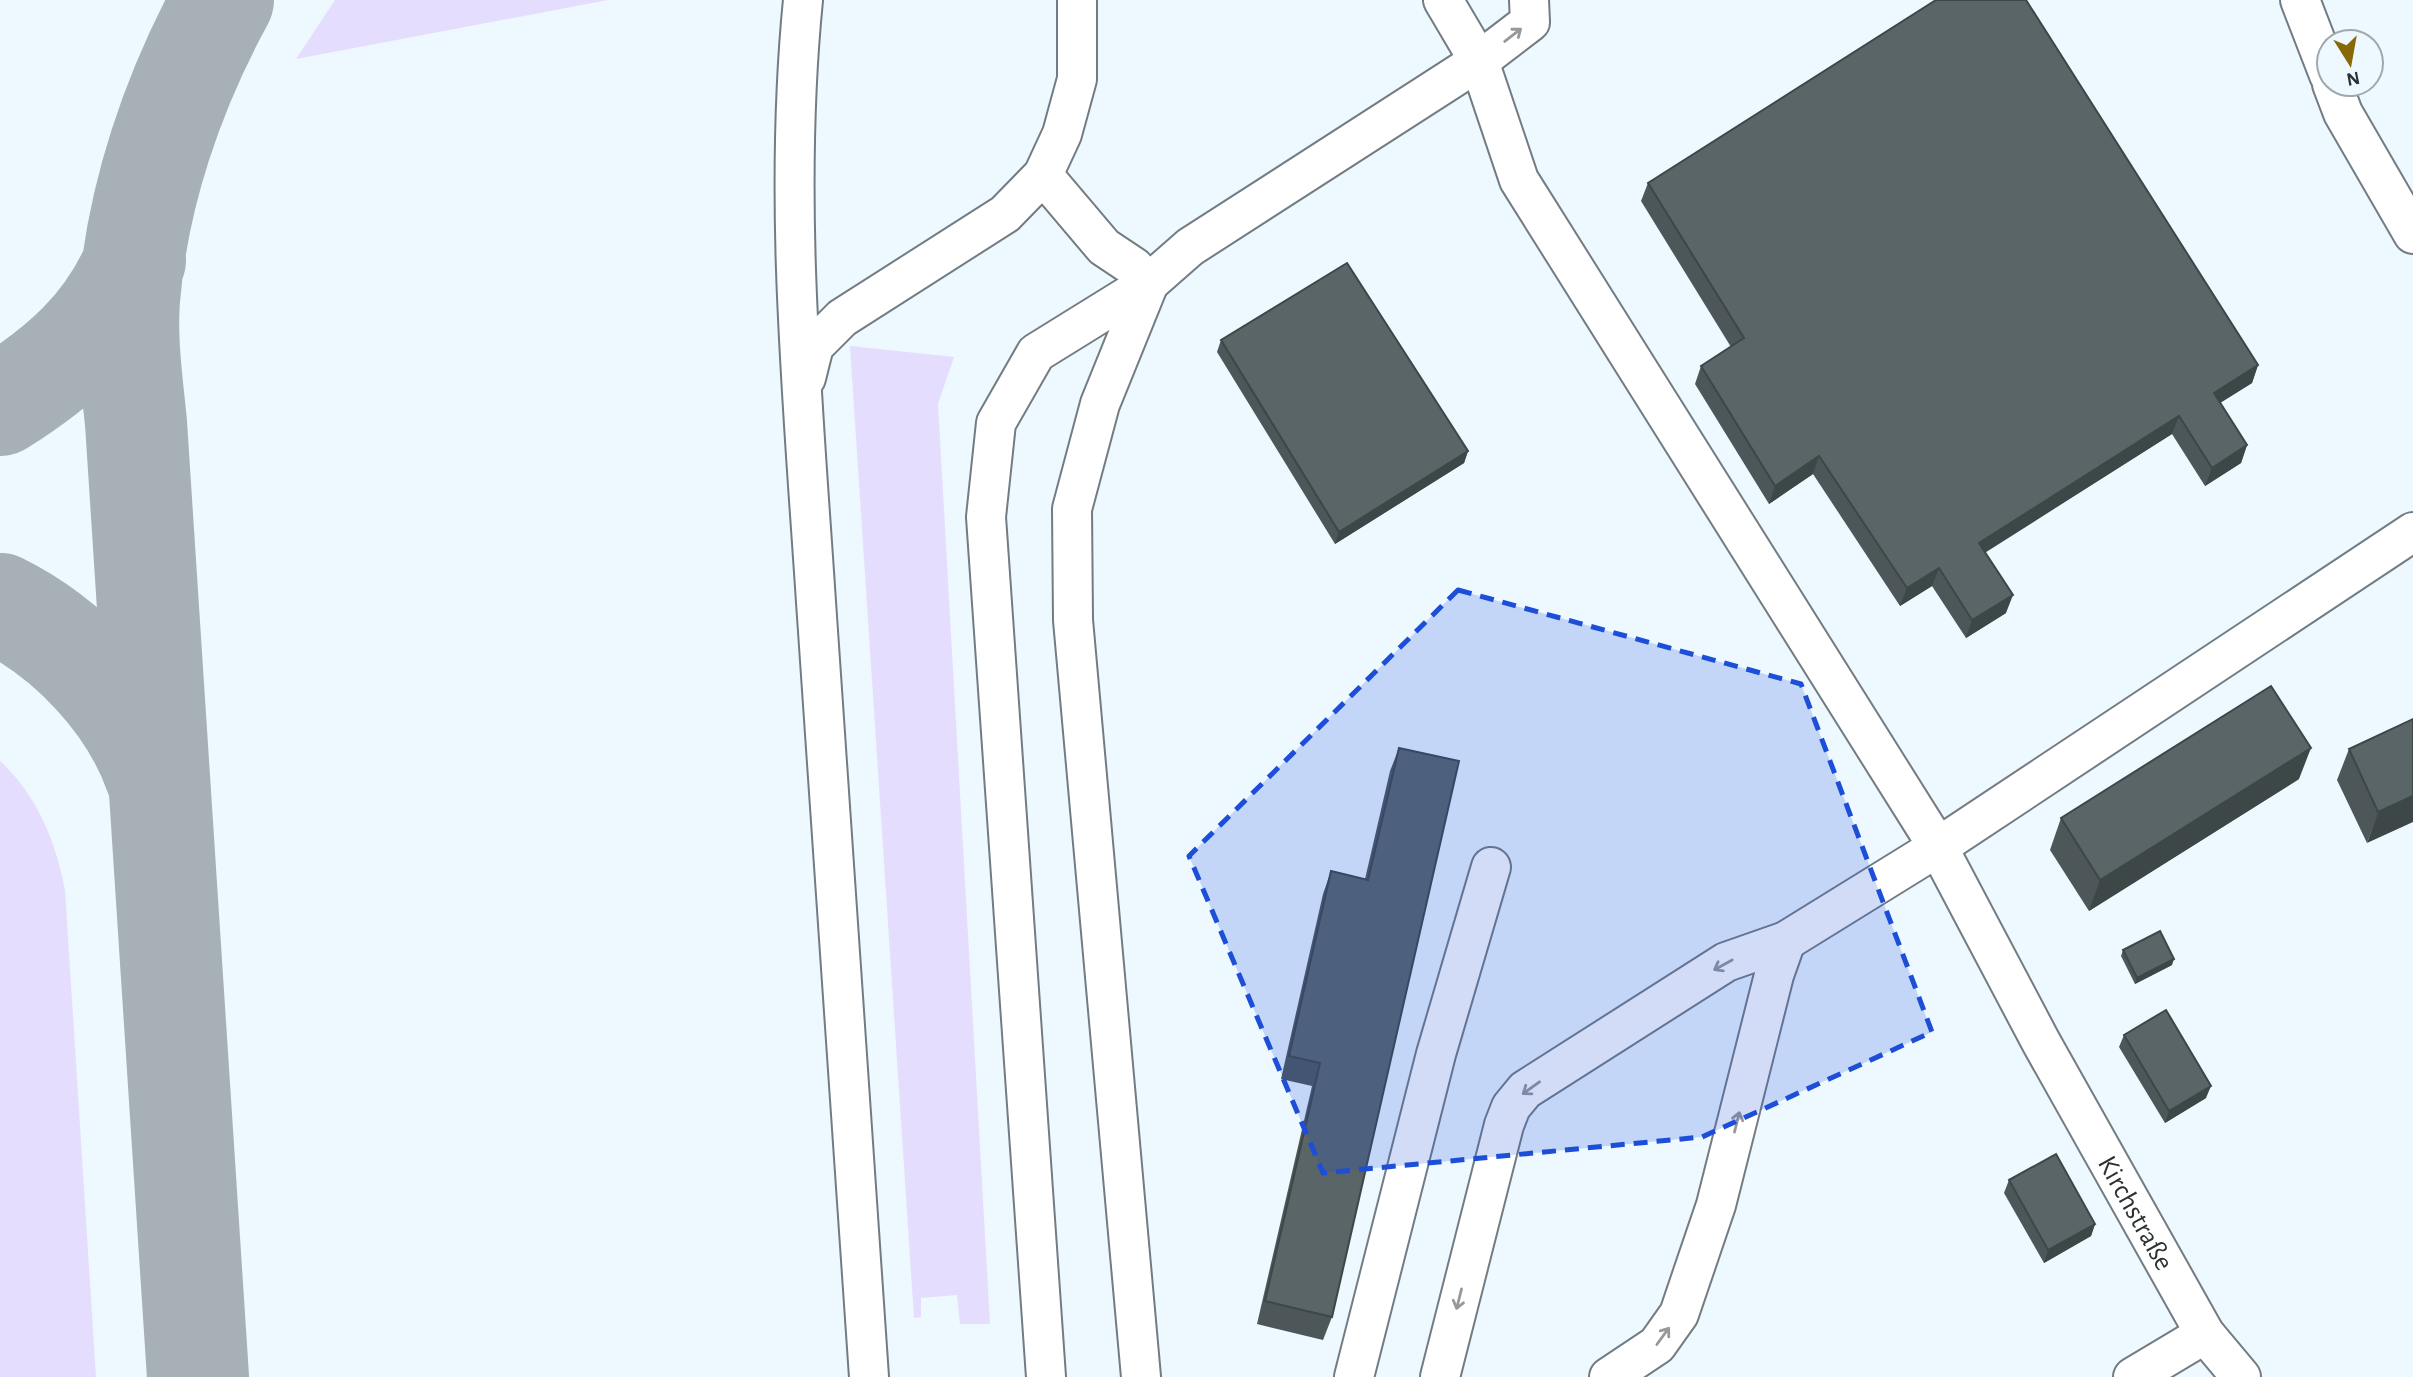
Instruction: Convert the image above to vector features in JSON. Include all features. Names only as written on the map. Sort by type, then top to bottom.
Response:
[{"type":"street","points":[[803,0],[795,85],[793,200],[869,1377]]},
{"type":"street","points":[[803,387],[814,346],[842,318],[1005,214],[1043,175],[1062,134],[1077,79],[1077,0]]},
{"type":"street","name":"Kirchstraße","points":[[1443,0],[1479,61],[1519,180],[1938,847],[2041,1042],[2205,1334],[2241,1377]]},
{"type":"street","points":[[1046,1377],[986,517],[996,423],[1036,352],[1149,283],[1190,247],[1479,61],[1530,22],[1530,0]]},
{"type":"street","points":[[2300,0],[2315,39]]},
{"type":"street","points":[[2337,98],[2343,113],[2413,234]]},
{"type":"street","points":[[1043,175],[1104,247],[1134,267],[1149,283]]},
{"type":"street","points":[[1141,1377],[1073,620],[1072,509],[1101,404],[1149,283]]},
{"type":"street","points":[[1440,1377],[1511,1107],[1525,1090],[1727,962],[1786,941],[1938,847],[2413,531]]},
{"type":"street","points":[[1354,1377],[1436,1054],[1491,867]]},
{"type":"street","points":[[1609,1377],[1657,1345],[1679,1314],[1716,1205],[1774,975],[1786,941]]},
{"type":"street","points":[[2133,1377],[2205,1334]]},
{"type":"highlighted area","points":[[1458,590],[1801,684],[1932,1032],[1702,1137],[1323,1173],[1189,856]]},
{"type":"shaded area","points":[[335,0],[608,0],[296,59]]},
{"type":"shaded area","points":[[850,346],[954,357],[938,404],[990,1324],[960,1324],[957,1295],[921,1298],[921,1317],[914,1318]]},
{"type":"shaded area","points":[[0,761],[24,789],[43,820],[56,854],[65,890],[96,1377],[0,1377]]},
{"type":"building","points":[[1936,0],[2026,0],[2258,365],[2214,393],[2247,445],[2212,468],[2179,416],[1979,543],[2013,595],[1972,620],[1939,568],[1907,588],[1819,456],[1775,486],[1701,366],[1744,338],[1648,183]]},
{"type":"building","points":[[1347,263],[1468,451],[1339,532],[1221,340]]},
{"type":"building","points":[[2271,686],[2311,748],[2100,880],[2061,818]]},
{"type":"building","points":[[2413,719],[2413,796],[2378,812],[2349,749]]},
{"type":"building","points":[[1399,748],[1459,761],[1332,1317],[1265,1301],[1320,1063],[1289,1056],[1331,871],[1368,880]]},
{"type":"building","points":[[2160,931],[2174,959],[2137,978],[2123,950]]},
{"type":"building","points":[[2166,1010],[2211,1086],[2169,1111],[2124,1035]]},
{"type":"building","points":[[2056,1154],[2095,1224],[2048,1250],[2009,1180]]},
{"type":"taxiway","points":[[198,1377],[128,315],[140,222],[160,145],[188,71],[223,0]]},
{"type":"taxiway","points":[[0,405],[42,376],[80,343],[111,306],[135,260]]},
{"type":"taxiway","points":[[0,604],[50,635],[94,676],[131,724],[156,776]]}]
